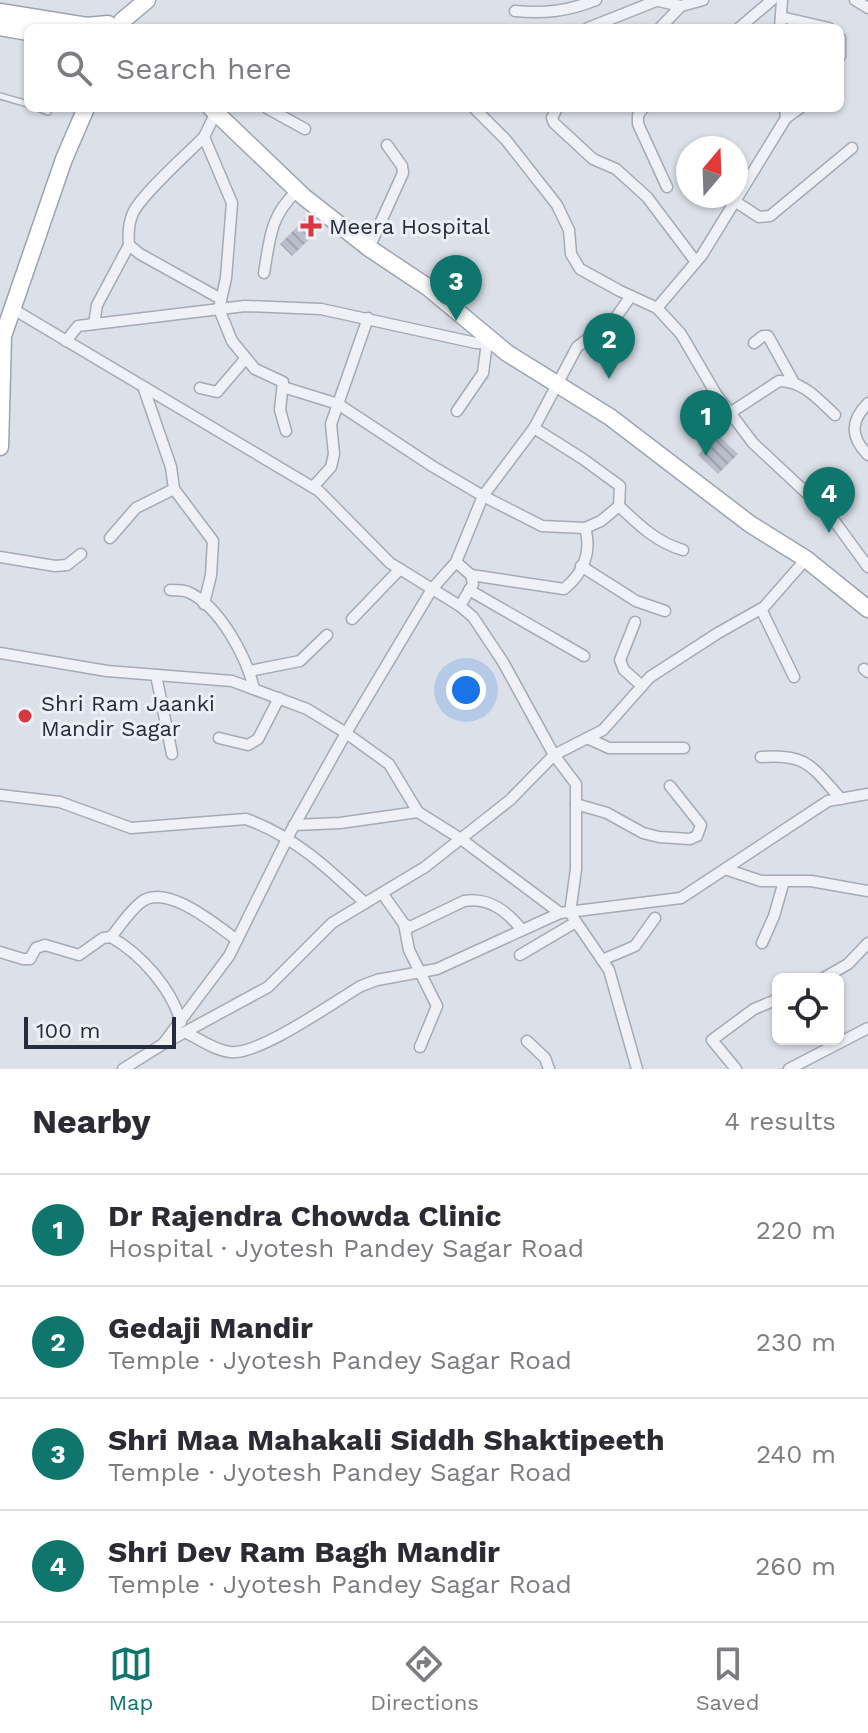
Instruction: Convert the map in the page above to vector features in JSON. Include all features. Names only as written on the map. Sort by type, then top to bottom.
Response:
[{"type":"main road","points":[[117,24],[141,2]]},
{"type":"main road","points":[[0,12],[75,24]]},
{"type":"main road","points":[[0,27],[24,31]]},
{"type":"main road","points":[[0,447],[3,336],[7,318],[64,159],[84,112]]},
{"type":"main road","points":[[216,112],[297,191],[369,248],[429,288],[492,344],[558,383],[678,467],[750,524],[806,559],[868,609]]},
{"type":"street","points":[[515,11],[543,14],[570,10],[596,0]]},
{"type":"street","points":[[598,24],[655,0],[681,6],[703,0]]},
{"type":"street","points":[[744,24],[772,0]]},
{"type":"street","points":[[780,23],[782,0]]},
{"type":"street","points":[[855,0],[868,8]]},
{"type":"street","points":[[664,24],[681,6]]},
{"type":"street","points":[[94,324],[97,305],[129,245],[128,226],[137,207],[204,137],[213,112]]},
{"type":"street","points":[[274,112],[305,129]]},
{"type":"street","points":[[478,112],[506,140],[557,205],[569,230],[571,254],[580,269],[657,308],[681,334],[699,367],[753,443],[830,515],[868,567]]},
{"type":"street","points":[[555,112],[552,118],[554,123],[593,159],[616,169],[647,197],[696,262]]},
{"type":"street","points":[[640,112],[638,124],[667,187]]},
{"type":"street","points":[[748,181],[786,113]]},
{"type":"street","points":[[204,137],[232,203],[232,228],[220,304],[232,341],[255,369],[283,382],[280,410],[286,431]]},
{"type":"street","points":[[369,248],[403,173],[402,166],[387,145]]},
{"type":"street","points":[[745,208],[759,217],[770,216],[852,148]]},
{"type":"street","points":[[264,273],[275,219],[282,205],[297,191]]},
{"type":"street","points":[[657,308],[696,262],[732,208]]},
{"type":"street","points":[[129,245],[220,304]]},
{"type":"street","points":[[183,1027],[229,956],[287,838],[346,733],[432,589],[456,562],[483,496],[534,428],[577,347],[606,331],[631,296]]},
{"type":"street","points":[[66,341],[78,326],[220,304],[321,309],[492,344],[483,373],[457,411]]},
{"type":"street","points":[[7,318],[66,341],[313,487],[390,563],[473,617],[503,662],[554,755],[576,784],[576,869],[568,916],[520,955]]},
{"type":"street","points":[[313,487],[331,467],[334,454],[331,424],[368,318]]},
{"type":"street","points":[[754,343],[768,336],[794,383]]},
{"type":"street","points":[[200,388],[217,392],[246,358]]},
{"type":"street","points":[[730,413],[779,381],[806,388],[835,415]]},
{"type":"street","points":[[283,387],[338,404],[483,496],[542,526],[585,528],[601,521],[619,506],[620,486],[534,428]]},
{"type":"street","points":[[144,389],[171,467],[174,489],[213,541],[211,575],[204,604]]},
{"type":"street","points":[[868,403],[856,417],[854,434],[856,443],[868,455]]},
{"type":"street","points":[[110,538],[136,508],[174,489]]},
{"type":"street","points":[[619,506],[652,537],[683,550]]},
{"type":"street","points":[[456,562],[471,575],[564,589],[581,566],[590,545],[585,528]]},
{"type":"street","points":[[0,557],[55,566],[67,565],[81,554]]},
{"type":"street","points":[[123,1069],[163,1044],[183,1027],[268,987],[332,923],[425,867],[510,800],[554,755],[603,730],[650,677],[761,609],[806,559]]},
{"type":"street","points":[[581,566],[636,601],[665,611]]},
{"type":"street","points":[[352,619],[400,569]]},
{"type":"street","points":[[460,606],[473,584],[471,575]]},
{"type":"street","points":[[170,590],[188,592],[231,633],[250,671],[254,689]]},
{"type":"street","points":[[469,590],[584,656]]},
{"type":"street","points":[[761,609],[794,677]]},
{"type":"street","points":[[635,622],[620,660],[624,670],[642,686]]},
{"type":"street","points":[[250,671],[300,661],[327,635]]},
{"type":"street","points":[[0,653],[107,671],[232,681],[307,709],[346,733],[389,764],[418,812],[568,916],[609,970],[637,1069]]},
{"type":"street","points":[[156,675],[172,754]]},
{"type":"street","points":[[219,738],[252,744],[258,739],[279,698]]},
{"type":"street","points":[[587,738],[609,748],[684,748]]},
{"type":"street","points":[[761,757],[785,755],[800,760],[812,767],[841,799]]},
{"type":"street","points":[[576,804],[607,813],[651,835],[690,839],[697,836],[701,825],[670,786]]},
{"type":"street","points":[[111,937],[149,970],[166,991],[183,1027],[217,1049],[244,1052],[377,980],[437,969],[522,930],[568,916],[681,898],[828,801],[868,794]]},
{"type":"street","points":[[0,795],[60,802],[131,828],[246,819],[306,849],[365,903]]},
{"type":"street","points":[[294,825],[340,823],[418,812]]},
{"type":"street","points":[[725,869],[761,881],[811,881],[868,891]]},
{"type":"street","points":[[762,943],[784,881]]},
{"type":"street","points":[[382,893],[404,924],[409,950],[437,1006],[420,1047]]},
{"type":"street","points":[[0,952],[30,959],[36,948],[45,945],[79,955],[103,938],[111,937],[140,903],[153,897],[187,905],[237,940]]},
{"type":"street","points":[[404,924],[410,927],[473,899],[502,909],[522,930]]},
{"type":"street","points":[[602,960],[635,946],[655,918]]},
{"type":"street","points":[[832,973],[848,964],[868,943]]},
{"type":"street","points":[[736,1069],[712,1040],[754,1009],[772,1002]]},
{"type":"street","points":[[789,1069],[868,1028]]},
{"type":"street","points":[[527,1041],[545,1058],[549,1069]]},
{"type":"lane","points":[[0,96],[24,103]]},
{"type":"building","points":[[309,215],[323,226],[292,256],[280,244]]},
{"type":"building","points":[[718,435],[738,454],[718,474],[698,455]]},
{"type":"place","name":"Meera Hospital","points":[[311,226]]},
{"type":"place","name":"Shri Maa Mahakali Siddh Shaktipeeth","points":[[456,321]]},
{"type":"place","name":"Gedaji Mandir","points":[[609,379]]},
{"type":"place","name":"Dr Rajendra Chowda Clinic","points":[[706,456]]},
{"type":"place","name":"Shri Dev Ram Bagh Mandir","points":[[829,533]]},
{"type":"place","name":"Shri Ram Jaanki Mandir Sagar","points":[[25,716]]}]
